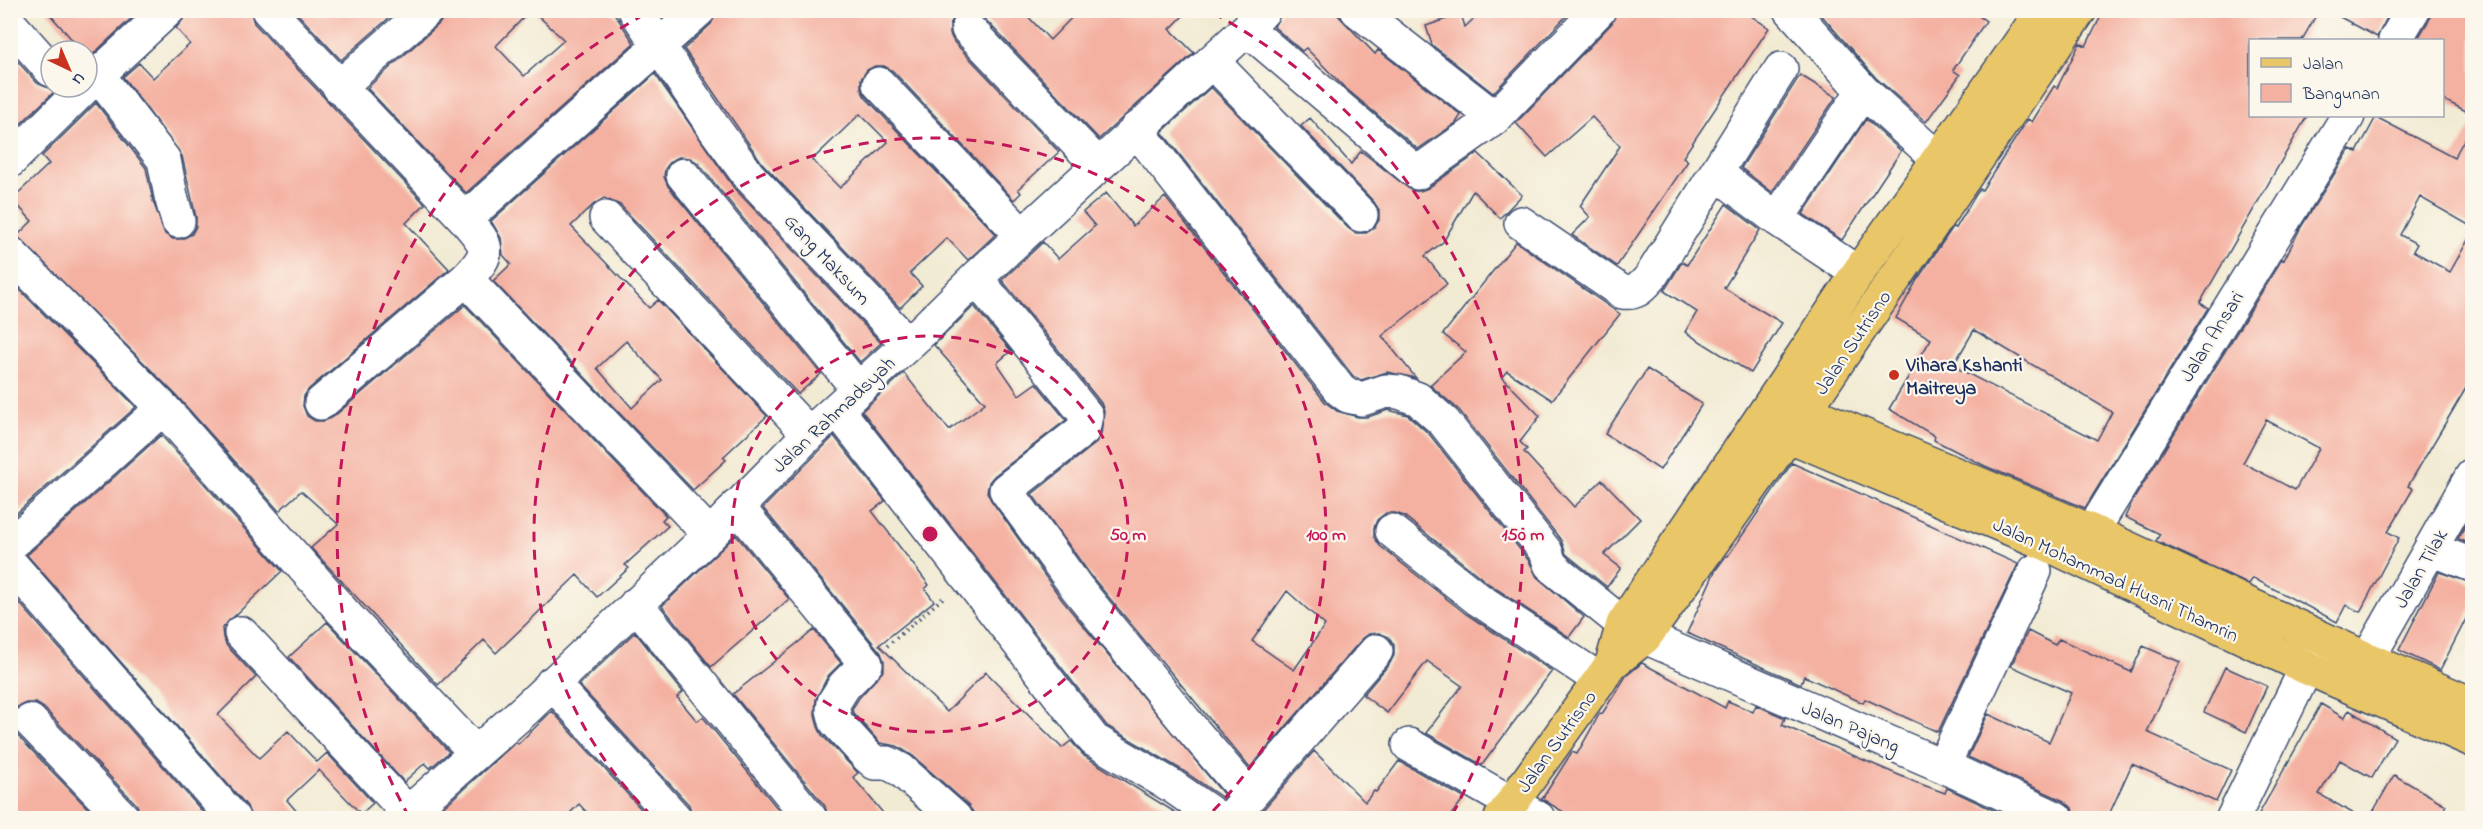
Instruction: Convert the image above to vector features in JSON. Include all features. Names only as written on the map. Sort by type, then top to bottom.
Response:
[{"type":"main road","name":"Jalan Sutrisno","points":[[1517,814],[1634,630],[1777,394],[1858,273],[2043,10]]},
{"type":"main road","name":"Jalan Sutrisno","points":[[1634,630],[1797,424],[1840,357],[2080,10]]},
{"type":"main road","name":"Jalan Mohammad Husni Thamrin","points":[[1777,394],[1797,424]]},
{"type":"main road","name":"Jalan Mohammad Husni Thamrin","points":[[1759,423],[1797,424],[2083,544],[2322,637],[2472,704]]},
{"type":"main road","name":"Jalan Mohammad Husni Thamrin","points":[[2083,544],[2307,668],[2472,740]]},
{"type":"street","points":[[99,71],[168,10]]},
{"type":"street","points":[[268,10],[465,219],[481,237],[486,250],[482,262],[466,279],[321,403]]},
{"type":"street","points":[[339,87],[427,10]]},
{"type":"street","name":"Gang Maksum","points":[[635,10],[748,175],[908,344]]},
{"type":"street","points":[[465,219],[699,10]]},
{"type":"street","points":[[1358,10],[1495,118]]},
{"type":"street","points":[[1791,10],[1863,91],[1938,159]]},
{"type":"street","points":[[2396,39],[2413,10]]},
{"type":"street","points":[[1255,17],[1417,173],[1495,118],[1593,12]]},
{"type":"street","name":"Jalan Rahmadsyah","points":[[405,816],[710,535],[809,434],[1212,61],[1255,17]]},
{"type":"street","points":[[10,24],[39,57]]},
{"type":"street","points":[[968,29],[1098,165]]},
{"type":"street","points":[[1212,61],[1361,214]]},
{"type":"street","points":[[1521,224],[1622,292],[1630,293],[1640,290],[1650,278],[1781,69]]},
{"type":"street","points":[[879,84],[1022,236]]},
{"type":"street","points":[[1777,219],[1863,91]]},
{"type":"street","points":[[10,161],[70,99]]},
{"type":"street","points":[[96,99],[164,160],[178,221]]},
{"type":"street","name":"Jalan Ansari","points":[[2083,544],[2347,117]]},
{"type":"street","name":"Jalan Pajang","points":[[1136,129],[1340,390],[1348,396],[1362,399],[1386,391],[1399,392],[1418,399],[1444,422],[1546,552],[1550,564],[1634,630],[2056,819]]},
{"type":"street","points":[[1716,173],[1777,219],[1858,273]]},
{"type":"street","points":[[683,174],[848,399],[967,576],[1094,740],[1153,774],[1218,819]]},
{"type":"street","points":[[606,218],[809,434]]},
{"type":"street","points":[[10,253],[162,408],[343,612],[475,752]]},
{"type":"street","points":[[976,278],[1086,415],[1083,430],[1006,490],[1077,588],[1185,721],[1239,807],[1376,651]]},
{"type":"street","points":[[466,279],[710,535]]},
{"type":"street","points":[[10,545],[162,408]]},
{"type":"street","name":"Jalan Tilak","points":[[2351,688],[2472,476]]},
{"type":"street","points":[[737,506],[866,664],[844,686],[834,702],[836,722],[875,763],[888,763],[901,770],[955,819]]},
{"type":"street","points":[[1392,531],[1478,599],[1606,671]]},
{"type":"street","points":[[2431,549],[2472,566]]},
{"type":"street","points":[[10,563],[233,819]]},
{"type":"street","points":[[1942,766],[2035,571]]},
{"type":"street","points":[[636,604],[765,760],[810,819]]},
{"type":"street","points":[[241,633],[405,816]]},
{"type":"street","points":[[2233,819],[2322,637]]},
{"type":"street","points":[[552,683],[675,819]]},
{"type":"street","points":[[30,721],[123,819]]},
{"type":"street","points":[[1409,745],[1517,814]]},
{"type":"path","points":[[866,664],[967,576]]},
{"type":"building","points":[[46,10],[140,10],[99,49],[99,39],[71,39]]},
{"type":"building","points":[[186,10],[250,10],[254,23],[425,204],[406,223],[449,269],[309,389],[304,396],[303,406],[307,416],[315,421],[324,421],[333,417],[465,305],[666,516],[662,520],[668,526],[625,565],[629,568],[597,597],[577,575],[496,653],[484,640],[438,685],[311,548],[338,524],[301,491],[279,511],[176,395],[17,236],[32,221],[12,199],[49,164],[42,156],[96,103],[146,168],[153,201],[165,234],[173,239],[182,239],[192,234],[196,226],[196,217],[182,156],[123,77],[139,63],[153,78],[190,44],[176,28],[186,16]]},
{"type":"building","points":[[294,10],[398,10],[341,60]]},
{"type":"building","points":[[445,10],[531,10],[496,46],[524,76],[564,40],[532,10],[612,10],[634,43],[466,193],[367,88],[439,24],[444,17]]},
{"type":"building","points":[[717,10],[1022,10],[1050,40],[1079,10],[1189,10],[1170,29],[1194,53],[1099,139],[982,16],[973,11],[963,11],[956,15],[950,24],[950,34],[954,42],[1059,152],[1018,189],[1021,193],[1014,200],[893,71],[884,66],[875,66],[867,70],[861,79],[861,89],[865,97],[996,234],[968,260],[947,238],[910,273],[922,286],[900,308],[762,163],[684,49],[711,24]],"holes":[[[860,114],[888,142],[840,188],[812,160]]]},
{"type":"building","points":[[1282,10],[1333,10],[1375,54],[1378,50],[1461,115],[1456,123],[1418,149],[1343,86],[1306,48],[1302,51],[1274,27]]},
{"type":"building","points":[[1483,10],[1572,10],[1493,93],[1432,45],[1426,26],[1461,14],[1465,27]]},
{"type":"building","points":[[1617,10],[1742,10],[1769,28],[1683,157],[1688,161],[1617,266],[1572,235],[1590,217],[1580,206],[1620,146],[1592,117],[1547,157],[1516,123],[1612,23]]},
{"type":"building","points":[[1817,10],[1970,10],[1986,21],[1953,70],[1960,75],[1926,122],[1876,78]]},
{"type":"building","points":[[2104,10],[2319,10],[2303,39],[2249,39],[2249,117],[2306,117],[2200,303],[2208,308],[2085,508],[1985,466],[1934,440],[1935,436],[1889,409],[1931,339],[1896,318],[1917,280],[1953,227],[1956,228],[2028,119],[2032,122],[2054,86],[2057,88],[2080,43],[2086,46]],"holes":[[[1974,330],[2112,412],[2097,440],[1953,366]]]},
{"type":"building","points":[[2327,10],[2391,10],[2377,37]]},
{"type":"building","points":[[2432,10],[2472,10],[2472,114],[2444,100],[2444,39],[2418,39]]},
{"type":"building","points":[[10,53],[39,84],[39,99],[47,99],[10,134]]},
{"type":"building","points":[[655,74],[734,188],[881,343],[860,362],[698,163],[690,158],[679,157],[671,161],[665,169],[664,177],[668,186],[821,374],[798,394],[620,205],[604,198],[594,204],[571,226],[649,308],[658,300],[767,416],[723,457],[726,460],[693,490],[493,281],[511,264],[503,255],[501,238],[491,221]],"holes":[[[626,341],[662,380],[632,408],[597,368]]]},
{"type":"building","points":[[1800,75],[1836,97],[1772,192],[1741,168]]},
{"type":"building","points":[[1211,87],[1355,233],[1366,233],[1374,228],[1379,220],[1379,210],[1301,126],[1310,118],[1351,164],[1361,151],[1412,191],[1428,188],[1478,153],[1522,195],[1500,218],[1473,191],[1443,242],[1425,256],[1447,284],[1382,336],[1416,378],[1387,372],[1361,380],[1353,376],[1162,132]]},
{"type":"building","points":[[2376,117],[2454,158],[2472,125],[2472,227],[2420,197],[2400,235],[2417,244],[2413,251],[2450,272],[2472,233],[2472,378],[2408,486],[2413,489],[2388,532],[2399,538],[2360,612],[2346,605],[2337,622],[2253,578],[2249,584],[2156,541],[2160,534],[2125,517],[2132,502],[2282,259],[2284,260],[2301,227],[2350,149],[2357,152]],"holes":[[[2266,420],[2319,448],[2295,490],[2243,463]]]},
{"type":"building","points":[[1866,119],[1901,151],[1842,240],[1803,214]]},
{"type":"building","points":[[1106,193],[1133,226],[1165,197],[1325,402],[1337,411],[1358,417],[1368,417],[1388,410],[1408,415],[1430,435],[1529,561],[1537,577],[1584,617],[1569,637],[1489,584],[1404,516],[1386,513],[1377,520],[1374,537],[1380,546],[1466,614],[1552,671],[1482,765],[1426,733],[1462,686],[1427,661],[1387,713],[1363,695],[1394,655],[1394,645],[1389,637],[1379,633],[1369,634],[1362,639],[1250,768],[1092,577],[1032,494],[1095,444],[1101,434],[1104,411],[1101,403],[1002,280],[1043,242],[1058,259],[1095,226],[1083,212]],"holes":[[[1287,591],[1325,625],[1294,670],[1252,641]]]},
{"type":"building","points":[[1726,204],[1760,230],[1724,288],[1782,323],[1751,373],[1685,332],[1697,312],[1664,291],[1682,262],[1687,265]]},
{"type":"building","points":[[1516,242],[1620,314],[1552,400],[1507,371],[1502,377],[1540,416],[1520,442],[1527,449],[1524,452],[1574,507],[1602,480],[1640,519],[1604,555],[1621,568],[1607,587],[1566,554],[1561,540],[1459,410],[1430,385],[1466,352],[1443,334]]},
{"type":"building","points":[[10,280],[136,407],[10,519]]},
{"type":"building","points":[[974,306],[1011,351],[997,363],[1019,395],[1036,383],[1066,420],[994,476],[989,482],[987,492],[991,500],[1062,600],[1225,796],[1223,798],[1182,770],[1107,726],[862,411],[904,373],[949,430],[985,403],[934,345]]},
{"type":"building","points":[[1647,369],[1702,404],[1660,470],[1605,434]]},
{"type":"building","points":[[161,435],[282,571],[222,628],[227,646],[256,677],[218,715],[259,758],[288,731],[317,762],[327,753],[373,803],[361,814],[319,770],[287,800],[303,819],[251,819],[247,806],[27,555]]},
{"type":"building","points":[[834,436],[885,501],[872,511],[929,585],[925,589],[934,601],[879,645],[947,712],[986,672],[1062,748],[1071,741],[1084,756],[1186,819],[973,819],[973,812],[967,804],[913,756],[897,746],[880,743],[852,709],[884,670],[881,653],[763,508]]},
{"type":"building","points":[[1792,463],[2018,564],[1938,732],[1865,699],[1863,703],[1804,676],[1801,684],[1687,633],[1715,571],[1728,556]]},
{"type":"building","points":[[2472,513],[2472,545],[2458,539]]},
{"type":"building","points":[[736,535],[789,599],[711,667],[662,606]]},
{"type":"building","points":[[2439,572],[2472,583],[2472,607],[2440,670],[2399,650]]},
{"type":"building","points":[[10,592],[209,819],[141,819],[137,805],[44,708],[36,703],[26,703],[17,707],[12,715],[12,725],[16,734],[98,819],[10,819]]},
{"type":"building","points":[[327,622],[449,752],[430,768],[425,763],[404,782],[289,657]]},
{"type":"building","points":[[814,630],[841,663],[828,676],[816,699],[815,714],[818,727],[822,735],[858,773],[853,777],[888,819],[828,819],[825,806],[733,694]]},
{"type":"building","points":[[2028,631],[2055,645],[2059,639],[2131,672],[2143,646],[2180,662],[2147,732],[2231,770],[2216,802],[2132,764],[2107,819],[2074,819],[2072,808],[2064,801],[1968,757],[1988,714],[2049,742],[2071,693],[2011,666]]},
{"type":"building","points":[[635,632],[683,692],[677,697],[697,721],[703,717],[786,819],[693,819],[689,805],[579,685]]},
{"type":"building","points":[[1642,663],[1725,708],[1728,701],[1753,712],[1756,705],[1785,718],[1782,725],[1915,782],[1945,793],[1947,788],[2012,819],[1575,819],[1542,799],[1572,752],[1577,754],[1600,713],[1602,714],[1626,676]]},
{"type":"building","points":[[2225,667],[2267,686],[2246,732],[2204,712]]},
{"type":"building","points":[[2321,704],[2344,718],[2349,710],[2395,738],[2372,778],[2340,760],[2319,794],[2363,819],[2256,819]]},
{"type":"building","points":[[552,711],[650,819],[593,819],[579,804],[564,819],[430,819],[516,742],[518,744]]},
{"type":"building","points":[[1314,751],[1365,802],[1374,791],[1376,792],[1399,761],[1464,798],[1448,819],[1255,819]]},
{"type":"building","points":[[2394,775],[2446,805],[2438,819],[2369,819]]},
{"type":"place","name":"Vihara Kshanti Maitreya","points":[[1894,375]]}]
